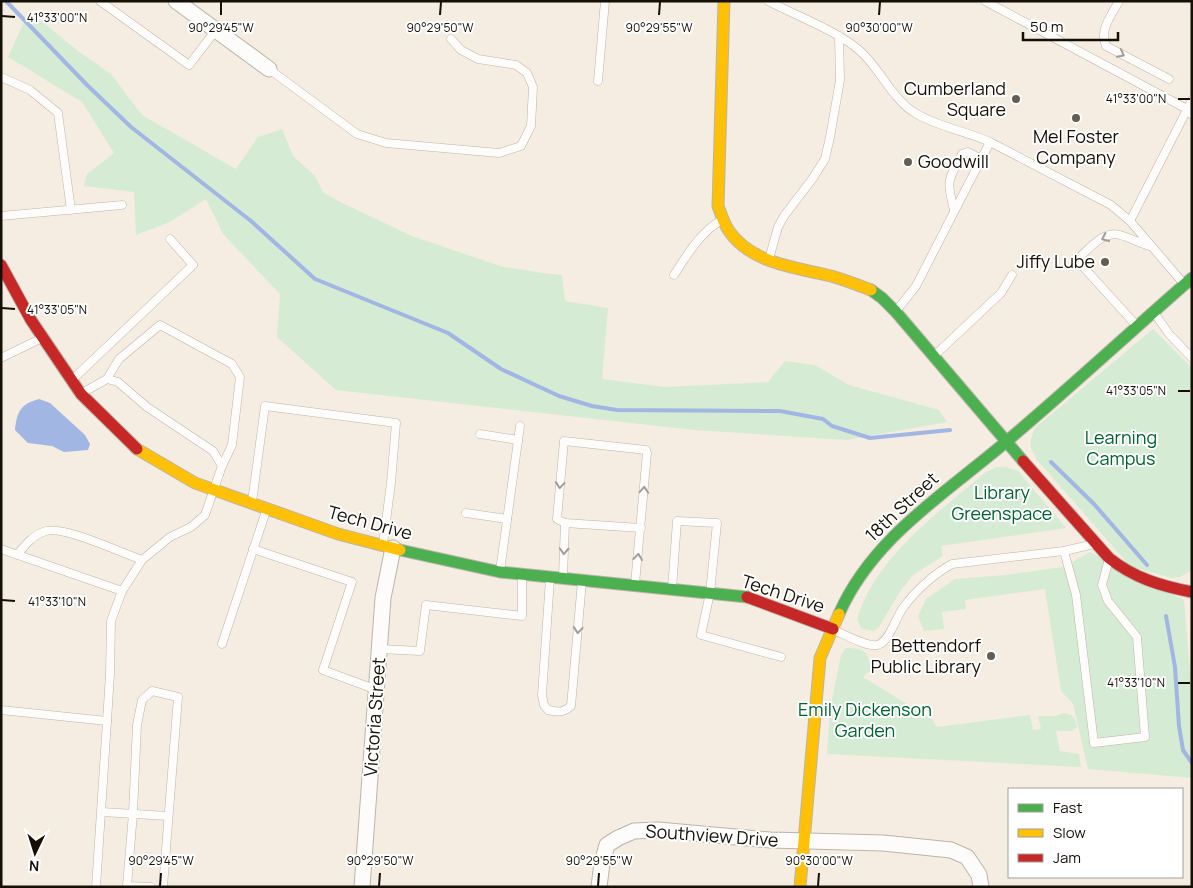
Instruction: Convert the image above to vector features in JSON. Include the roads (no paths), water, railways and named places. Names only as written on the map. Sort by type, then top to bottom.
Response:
[{"type":"street","points":[[176,1],[269,69]]},
{"type":"street","points":[[724,1],[718,206],[722,220],[734,236],[747,250],[768,261],[864,287],[882,298],[1109,558],[1122,569],[1136,577],[1161,587],[1192,592]]},
{"type":"street","name":"Tech Drive","points":[[1,265],[31,320],[81,394],[138,450],[195,483],[338,534],[388,547],[500,572],[563,580],[746,597],[833,629]]},
{"type":"street","name":"18th Street","points":[[800,887],[820,658],[843,605],[872,559],[890,539],[949,486],[1006,442],[1188,281]]},
{"type":"street","name":"Victoria Street","points":[[362,887],[388,547]]},
{"type":"street","name":"Southview Drive","points":[[599,887],[607,844],[634,831],[658,830],[770,840],[804,841]]},
{"type":"street","points":[[804,841],[883,843],[951,850],[967,857],[980,875],[981,887]]},
{"type":"lane","points":[[100,1],[189,65],[216,30]]},
{"type":"lane","points":[[598,81],[605,1]]},
{"type":"lane","points":[[768,1],[839,36],[859,50],[903,104],[915,113],[950,129],[971,134],[990,142],[1110,205],[1130,221],[1150,246],[1188,281]]},
{"type":"lane","points":[[985,1],[1189,112]]},
{"type":"lane","points":[[1118,1],[1103,31],[1102,38],[1106,46],[1169,79]]},
{"type":"lane","points":[[768,261],[778,227],[784,216],[813,178],[825,158],[840,80],[839,36]]},
{"type":"lane","points":[[269,69],[357,134],[386,143],[499,153],[521,146],[531,126],[533,87],[527,72],[516,66],[478,59],[461,50],[451,39]]},
{"type":"lane","points":[[1,77],[30,90],[58,112],[70,210]]},
{"type":"lane","points":[[1130,221],[1189,112],[1192,100]]},
{"type":"lane","points":[[896,312],[916,286],[990,142]]},
{"type":"lane","points":[[954,210],[948,187],[949,179],[962,154],[968,152],[981,158]]},
{"type":"lane","points":[[1,216],[122,205]]},
{"type":"lane","points":[[674,274],[695,244],[714,225],[722,220]]},
{"type":"lane","points":[[1137,326],[1077,260],[1101,238],[1109,235],[1119,234],[1150,246]]},
{"type":"lane","points":[[72,380],[193,265],[170,239]]},
{"type":"lane","points":[[933,356],[1001,293],[1012,276]]},
{"type":"lane","points":[[1153,312],[1169,334],[1192,358]]},
{"type":"lane","points":[[81,394],[107,379],[119,359],[160,326],[232,364],[240,377],[232,445],[222,466],[205,515],[191,527],[170,537],[142,560],[122,591],[111,621],[110,674],[96,887]]},
{"type":"lane","points":[[1,358],[43,338]]},
{"type":"lane","points":[[107,379],[118,382],[147,407],[213,451],[222,466]]},
{"type":"lane","points":[[252,503],[265,406],[396,423],[388,547]]},
{"type":"lane","points":[[500,572],[520,426]]},
{"type":"lane","points":[[480,434],[518,440]]},
{"type":"lane","points":[[635,586],[641,528],[646,450],[564,441],[557,519],[566,523],[641,528]]},
{"type":"lane","points":[[222,644],[267,509]]},
{"type":"lane","points":[[466,513],[507,519]]},
{"type":"lane","points":[[672,589],[677,520],[717,523],[710,593],[701,635],[781,657]]},
{"type":"lane","points":[[563,580],[566,523]]},
{"type":"lane","points":[[17,554],[28,540],[47,530],[67,532],[142,560]]},
{"type":"lane","points":[[833,629],[871,645],[880,644],[887,638],[903,607],[936,572],[952,564],[1064,551],[1096,544]]},
{"type":"lane","points":[[1,549],[122,591]]},
{"type":"lane","points":[[253,549],[352,582],[323,670],[377,690]]},
{"type":"lane","points":[[1064,551],[1076,595],[1094,743],[1145,737],[1137,637],[1108,601],[1102,585],[1109,558]]},
{"type":"lane","points":[[380,649],[420,651],[426,605],[522,616],[522,575]]},
{"type":"lane","points":[[550,578],[542,695],[544,705],[548,710],[557,712],[565,711],[571,706],[582,581]]},
{"type":"lane","points":[[151,887],[127,886],[137,725],[142,700],[152,691],[178,697],[164,887]]},
{"type":"lane","points":[[1,710],[106,721]]},
{"type":"lane","points":[[102,812],[168,816]]},
{"type":"water","points":[[39,399],[50,403],[85,435],[90,444],[88,450],[64,452],[52,446],[28,443],[15,430],[21,409],[28,403]]},
{"type":"waterway","points":[[6,1],[87,85],[131,127],[251,221],[315,279],[448,333],[501,369],[559,396],[592,406],[617,410],[780,411],[823,419],[832,426],[870,438],[950,430]]},
{"type":"waterway","points":[[1051,462],[1094,504],[1147,565]]},
{"type":"waterway","points":[[1166,616],[1175,667],[1179,726],[1183,750],[1192,763]]},
{"type":"place","name":"Cumberland Square","points":[[1016,99]]},
{"type":"place","name":"Mel Foster Company","points":[[1076,118]]},
{"type":"place","name":"Goodwill","points":[[908,162]]},
{"type":"place","name":"Jiffy Lube","points":[[1105,262]]},
{"type":"place","name":"Bettendorf Public Library","points":[[991,656]]},
{"type":"park label","name":"Learning Campus","points":[[1121,448]]},
{"type":"park label","name":"Library Greenspace","points":[[1002,503]]},
{"type":"park label","name":"Emily Dickenson Garden","points":[[865,720]]}]
